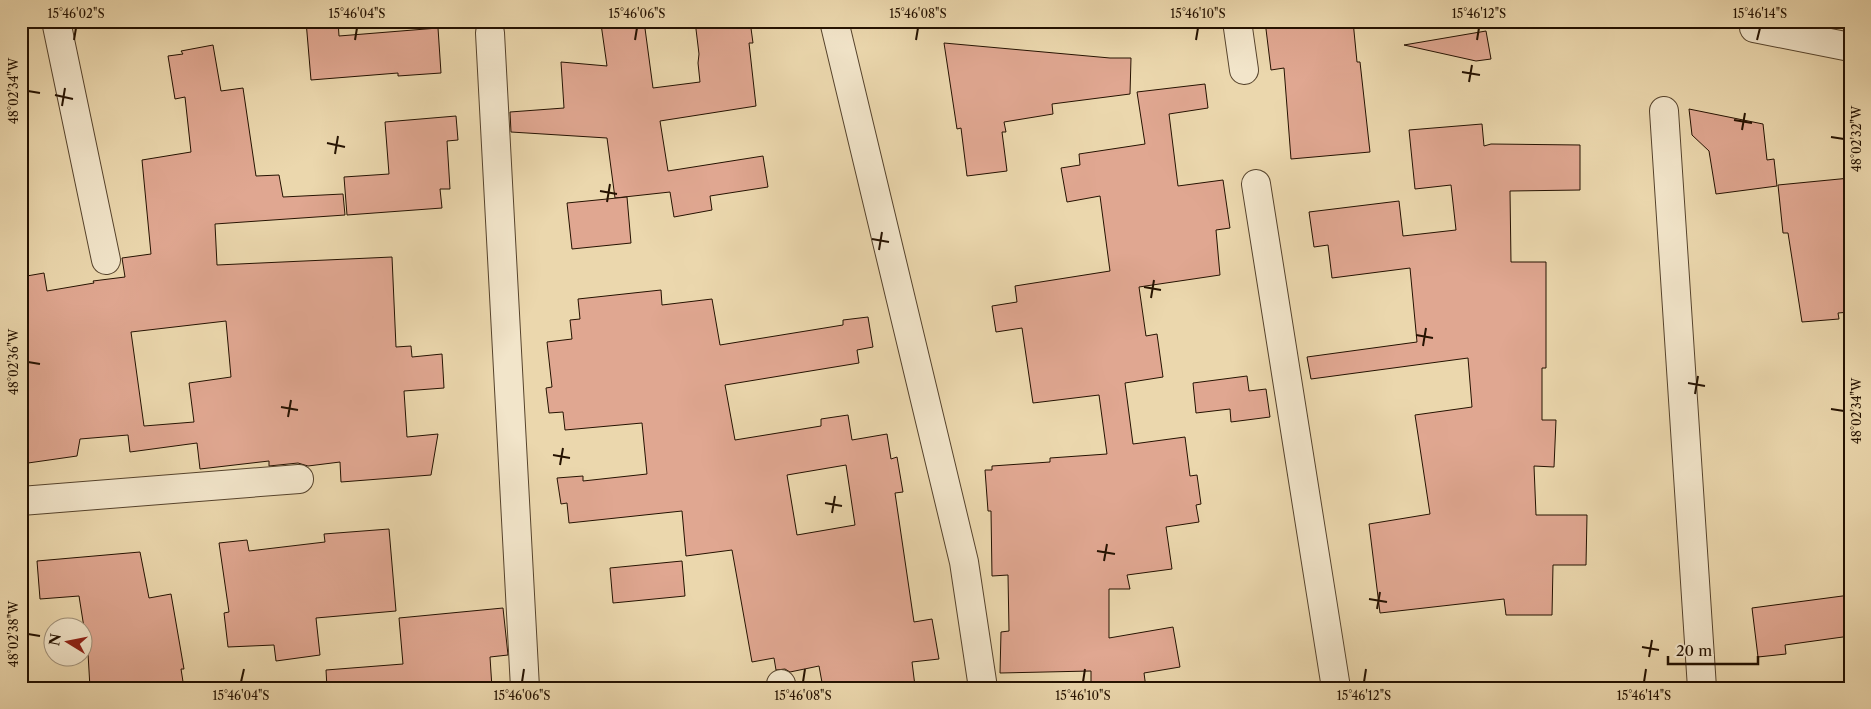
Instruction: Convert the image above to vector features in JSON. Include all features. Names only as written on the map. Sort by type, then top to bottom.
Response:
[{"type":"street","points":[[56,21],[106,260]]},
{"type":"street","points":[[834,21],[964,562],[983,688]]},
{"type":"street","points":[[1237,21],[1244,70]]},
{"type":"street","points":[[1754,28],[1850,47]]},
{"type":"street","points":[[490,33],[525,688]]},
{"type":"street","points":[[1664,111],[1702,688]]},
{"type":"street","points":[[1256,184],[1336,688]]},
{"type":"street","points":[[21,502],[300,479]]},
{"type":"building","points":[[306,21],[338,21],[339,36],[438,28],[441,73],[398,76],[398,73],[311,80]]},
{"type":"building","points":[[622,21],[644,21],[653,88],[700,82],[695,21],[750,21],[753,43],[749,43],[756,106],[660,121],[668,171],[763,156],[768,187],[710,196],[712,210],[674,217],[670,192],[615,198],[607,138],[511,132],[510,112],[564,108],[561,62],[607,66],[601,24]]},
{"type":"building","points":[[1265,21],[1353,21],[1357,62],[1360,62],[1370,152],[1291,159],[1284,68],[1271,70]]},
{"type":"building","points":[[1486,31],[1491,59],[1476,61],[1404,45]]},
{"type":"building","points":[[944,43],[1110,58],[1131,58],[1130,94],[1052,104],[1053,114],[1004,122],[1006,132],[1002,132],[1007,171],[967,176],[961,128],[957,129]]},
{"type":"building","points":[[213,45],[221,91],[243,88],[256,176],[279,175],[283,197],[343,194],[345,215],[215,224],[217,265],[392,257],[396,347],[411,346],[412,357],[442,354],[444,388],[404,391],[407,437],[438,434],[431,475],[341,482],[340,462],[308,466],[298,463],[269,466],[269,461],[200,469],[197,443],[130,452],[128,435],[80,439],[77,456],[21,464],[21,277],[44,273],[47,291],[94,283],[93,281],[125,277],[122,258],[151,254],[142,160],[191,152],[185,97],[175,99],[168,56],[183,54],[181,51]],"holes":[[[226,321],[231,377],[189,383],[194,422],[144,426],[131,332]]]},
{"type":"building","points":[[1205,84],[1208,108],[1169,114],[1178,186],[1223,180],[1230,228],[1216,230],[1220,275],[1139,287],[1146,336],[1157,334],[1163,377],[1125,383],[1133,444],[1185,437],[1190,476],[1197,475],[1201,504],[1196,505],[1199,522],[1166,527],[1172,569],[1127,575],[1130,589],[1109,589],[1109,638],[1173,627],[1180,667],[1144,673],[1146,688],[1091,688],[1091,671],[1000,673],[1001,632],[1009,631],[1008,575],[992,576],[991,511],[988,511],[985,470],[992,470],[992,466],[1050,462],[1050,458],[1107,454],[1099,395],[1033,403],[1022,328],[996,332],[992,306],[1017,302],[1015,286],[1110,271],[1100,196],[1067,202],[1061,168],[1080,165],[1079,154],[1145,144],[1137,92]]},
{"type":"building","points":[[1689,109],[1763,124],[1767,160],[1774,159],[1777,186],[1716,194],[1709,151],[1692,135]]},
{"type":"building","points":[[456,116],[458,140],[447,141],[450,189],[440,189],[442,208],[347,215],[344,177],[389,174],[385,122]]},
{"type":"building","points":[[1482,124],[1484,146],[1491,144],[1580,145],[1580,190],[1510,191],[1511,262],[1546,262],[1546,368],[1542,368],[1542,420],[1556,420],[1554,467],[1534,466],[1536,515],[1587,515],[1586,565],[1553,565],[1552,615],[1506,615],[1504,599],[1380,613],[1369,524],[1430,514],[1415,415],[1472,407],[1468,358],[1311,379],[1307,357],[1417,342],[1410,268],[1332,278],[1328,245],[1314,247],[1309,212],[1399,201],[1403,236],[1456,230],[1451,185],[1415,189],[1409,130]]},
{"type":"building","points":[[1850,178],[1850,312],[1838,313],[1839,319],[1802,322],[1788,233],[1783,233],[1778,185]]},
{"type":"building","points":[[627,197],[631,243],[572,249],[567,203]]},
{"type":"building","points":[[661,290],[662,305],[712,299],[720,345],[843,325],[843,320],[868,317],[873,347],[857,350],[859,363],[725,385],[735,440],[821,426],[821,419],[848,415],[852,440],[887,434],[891,459],[897,457],[903,492],[895,493],[914,622],[932,619],[939,659],[912,662],[915,686],[903,688],[823,688],[819,666],[790,672],[785,669],[776,670],[774,658],[752,662],[732,550],[686,556],[682,511],[569,523],[567,503],[561,504],[557,478],[583,476],[583,481],[647,474],[642,423],[565,430],[563,412],[549,413],[546,388],[552,387],[547,342],[572,339],[570,320],[580,319],[578,299]],"holes":[[[846,465],[855,525],[797,535],[787,475]]]},
{"type":"building","points":[[1247,376],[1249,391],[1266,389],[1270,417],[1231,422],[1230,409],[1196,413],[1193,383]]},
{"type":"building","points":[[389,529],[396,611],[316,618],[320,655],[276,661],[274,645],[228,647],[224,613],[229,612],[219,543],[247,540],[249,551],[325,542],[324,534]]},
{"type":"building","points":[[140,552],[149,598],[171,594],[184,669],[181,669],[184,688],[90,688],[89,666],[92,666],[92,616],[82,616],[79,596],[40,599],[37,561]]},
{"type":"building","points":[[682,561],[685,596],[613,603],[610,568]]},
{"type":"building","points":[[1850,595],[1850,636],[1785,645],[1786,654],[1758,657],[1752,608]]},
{"type":"building","points":[[503,608],[508,655],[490,657],[492,688],[327,688],[326,670],[403,664],[399,618]]}]
